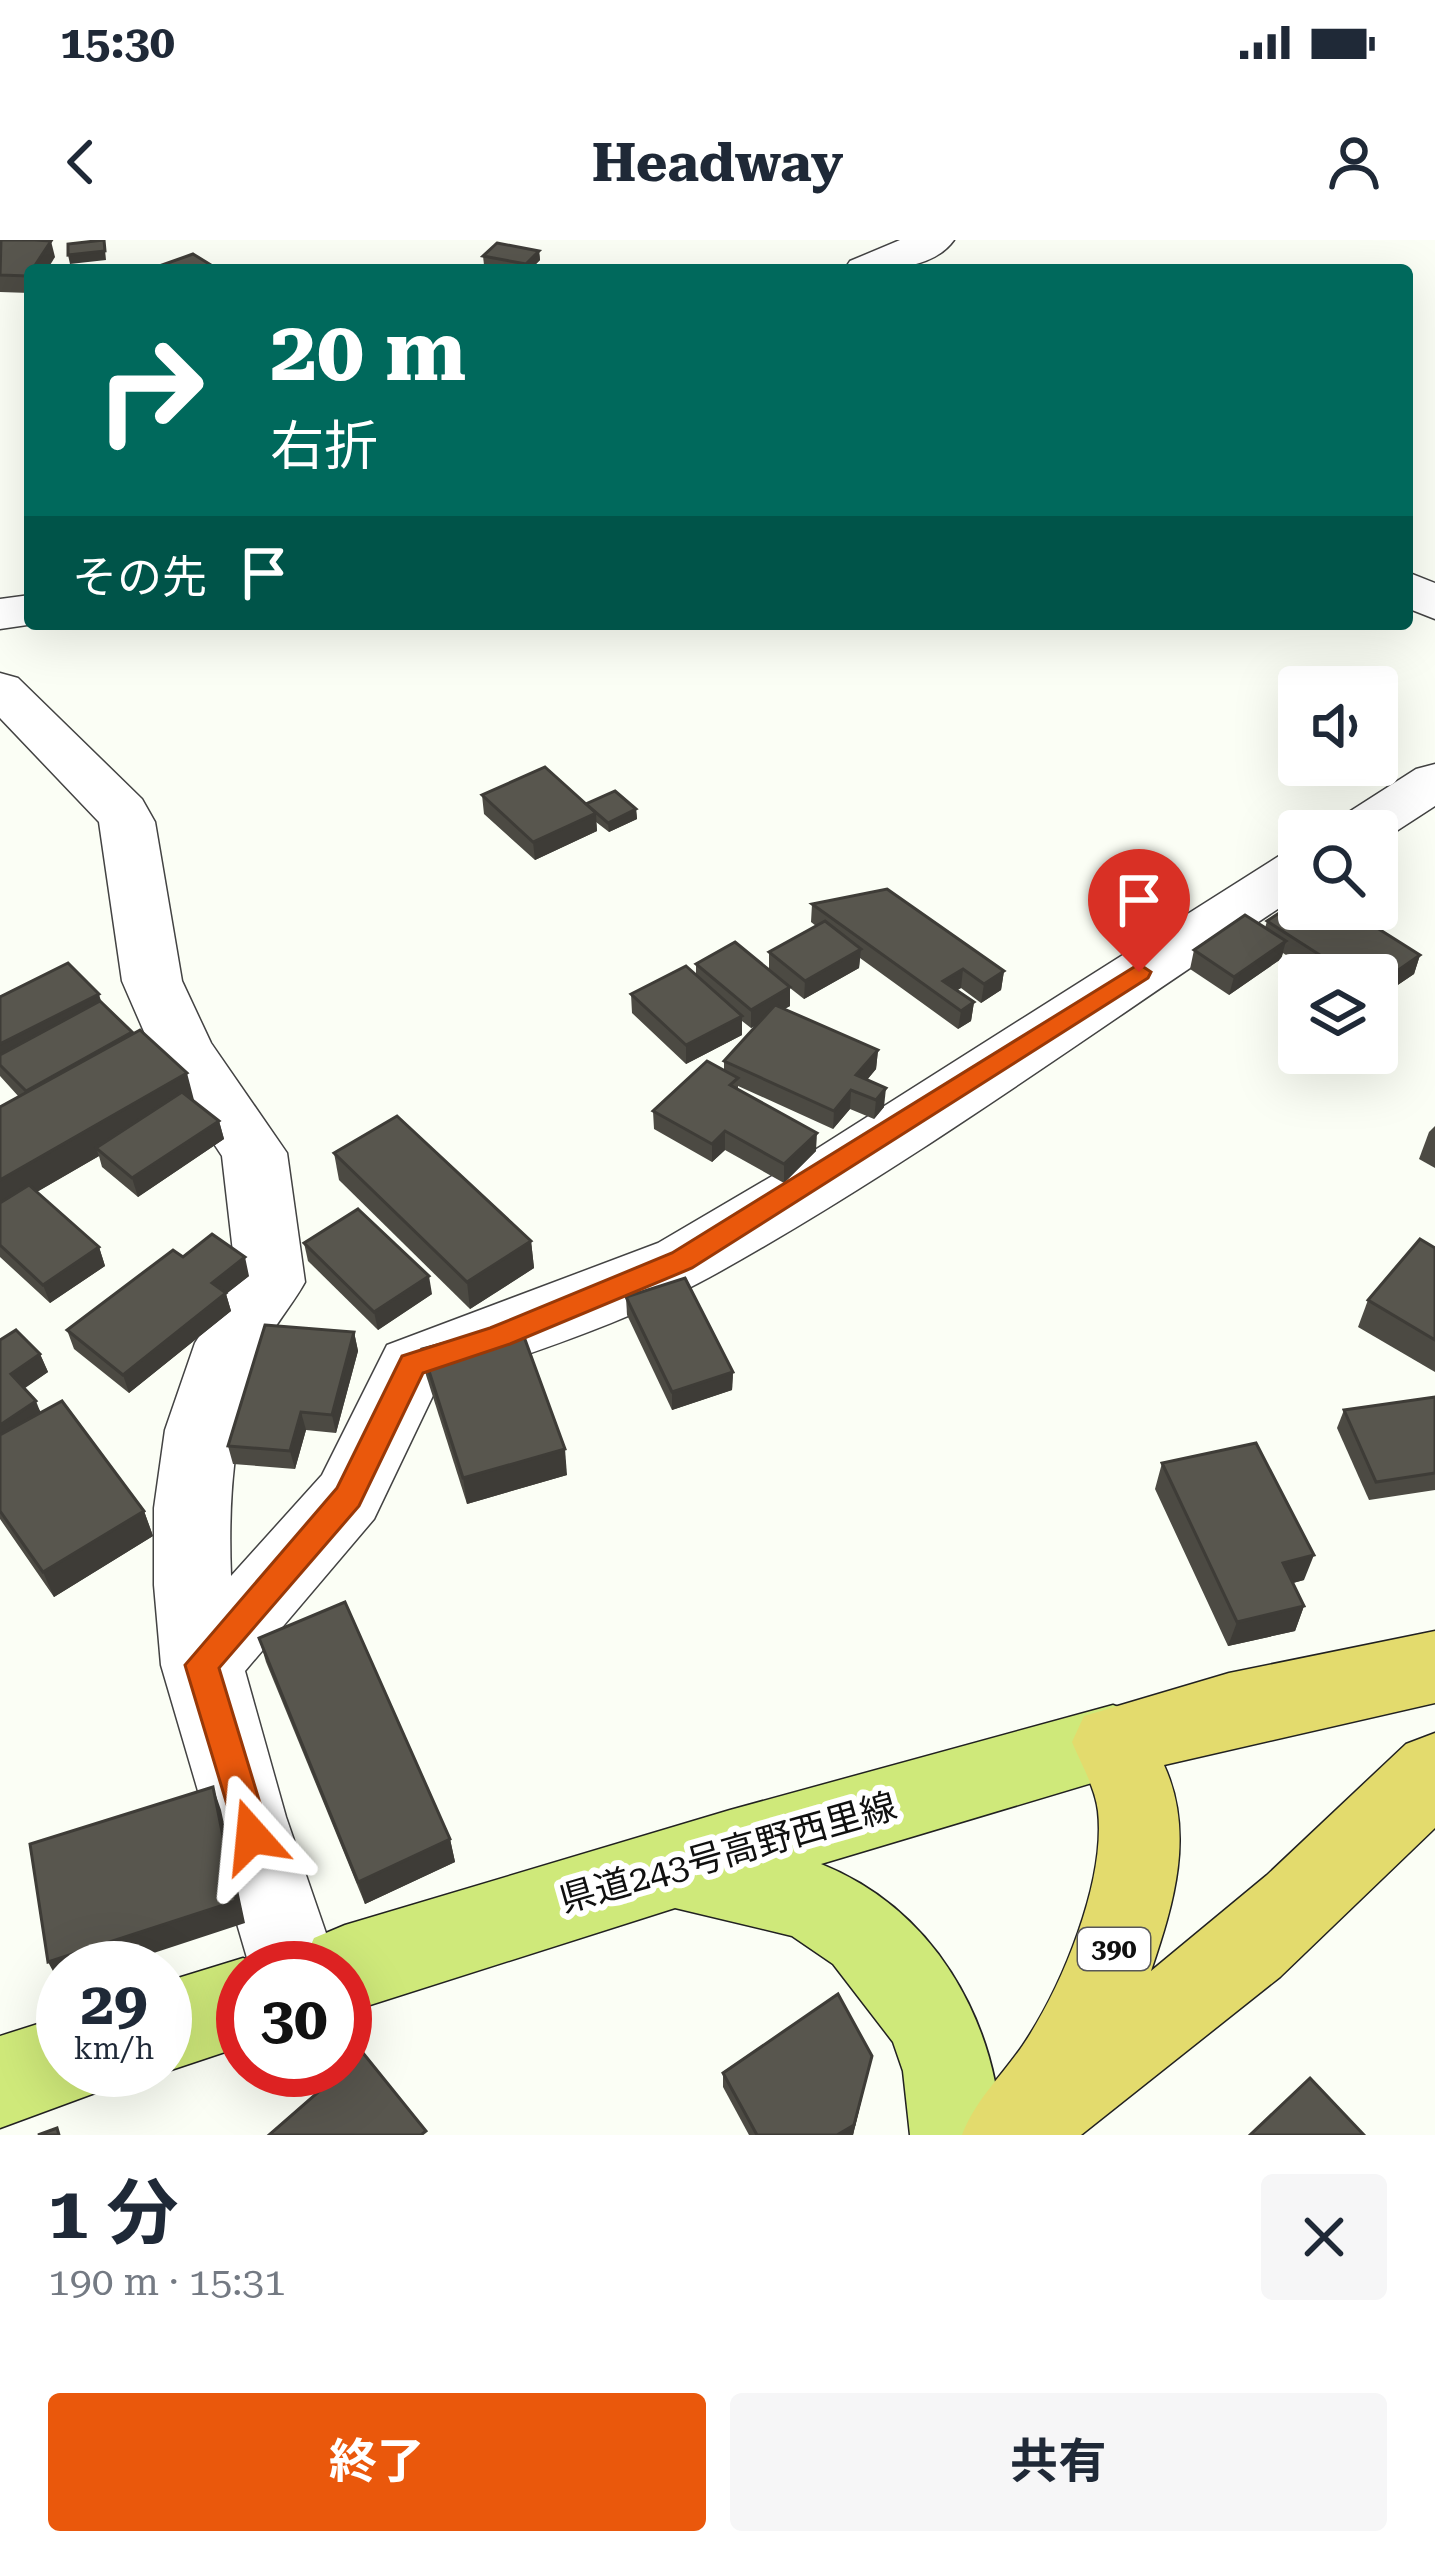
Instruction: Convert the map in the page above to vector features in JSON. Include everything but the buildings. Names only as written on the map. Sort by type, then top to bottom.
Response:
[{"type":"highway","points":[[1113,1742],[1229,1710],[1435,1666]]},
{"type":"highway","name":"390","points":[[997,2130],[1092,2008],[1127,1913],[1141,1814],[1113,1742]]},
{"type":"highway","points":[[997,2130],[1126,2048],[1244,1950],[1435,1771]]},
{"type":"main road","name":"県道243号高野西里線","points":[[372,1961],[673,1867],[1113,1742]]},
{"type":"main road","points":[[673,1867],[799,1898],[838,1916],[903,1971],[947,2068],[957,2103],[997,2130]]},
{"type":"main road","points":[[0,2081],[36,2070]]},
{"type":"street","points":[[884,264],[934,240]]},
{"type":"street","points":[[0,689],[114,799],[127,822],[152,981],[184,1050],[254,1153],[272,1282],[226,1350],[192,1477],[189,1571],[201,1665],[286,1941]]},
{"type":"street","points":[[1390,810],[1435,781]]},
{"type":"street","points":[[201,1665],[348,1497],[412,1365],[500,1336],[682,1261],[819,1179],[1278,883]]},
{"type":"route","points":[[252,1836],[201,1665],[348,1497],[412,1365],[500,1336],[682,1261],[819,1179],[1139,972]]}]
